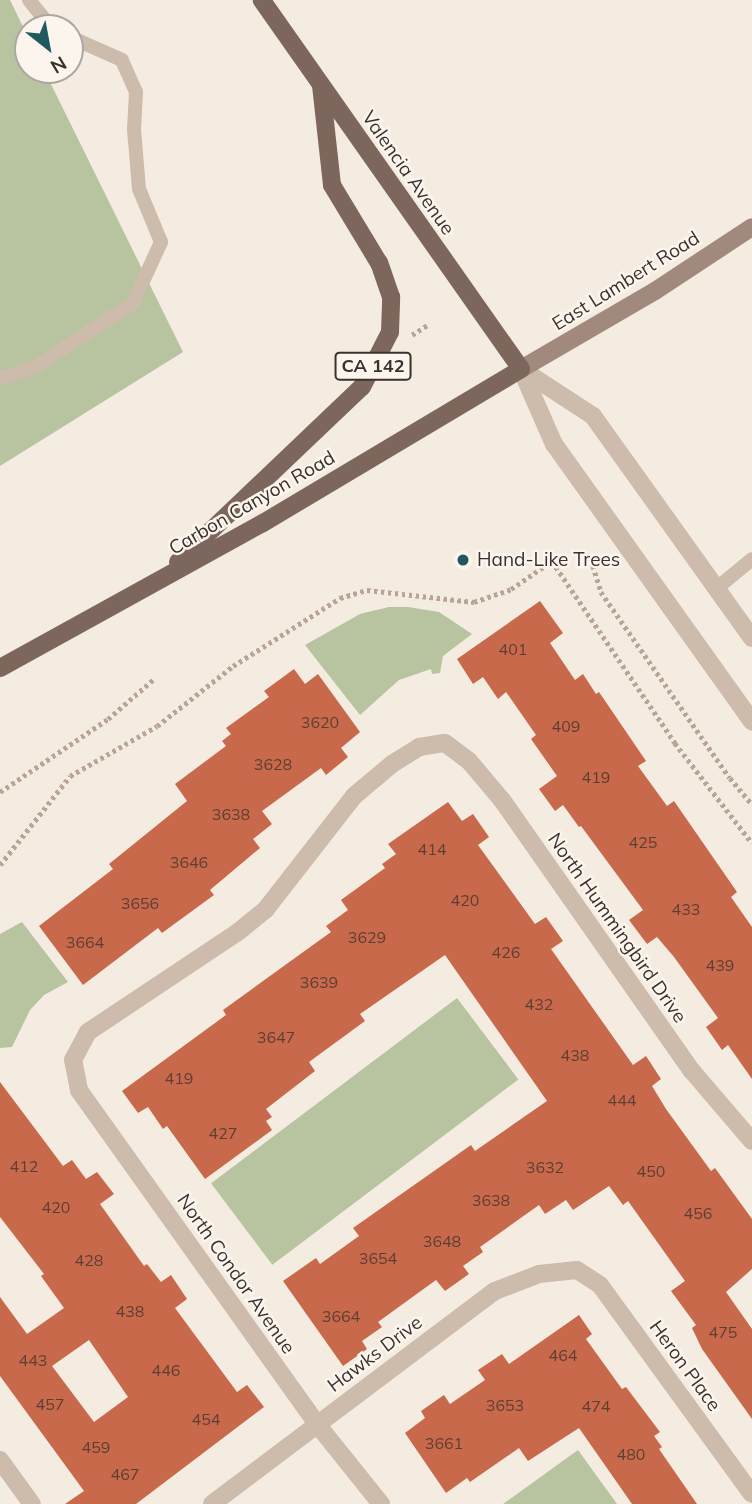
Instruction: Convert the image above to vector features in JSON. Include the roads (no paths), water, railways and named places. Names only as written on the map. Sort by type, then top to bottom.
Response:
[{"type":"main road","name":"Valencia Avenue","points":[[262,0],[521,369]]},
{"type":"main road","name":"CA 142","points":[[161,579],[362,387],[390,332],[391,297],[379,263],[332,185],[321,85]]},
{"type":"main road","name":"East Lambert Road","points":[[521,369],[655,290],[752,227]]},
{"type":"main road","name":"Carbon Canyon Road","points":[[0,668],[263,523],[521,369]]},
{"type":"street","name":"Valencia Avenue","points":[[521,369],[593,416],[752,638]]},
{"type":"street","name":"Valencia Avenue","points":[[521,369],[554,444],[752,722]]},
{"type":"street","name":"North Hummingbird Drive","points":[[73,1060],[89,1032],[238,932],[266,909],[354,796],[419,747],[445,743],[469,761],[502,800],[692,1071],[752,1141]]},
{"type":"street","name":"North Condor Avenue","points":[[73,1060],[79,1090],[317,1424],[381,1504]]},
{"type":"street","name":"Hawks Drive","points":[[212,1504],[495,1291],[539,1274],[577,1270]]},
{"type":"street","name":"Heron Place","points":[[577,1270],[600,1285],[752,1494]]},
{"type":"street","points":[[0,1460],[32,1504]]},
{"type":"lane","points":[[29,0],[40,14]]},
{"type":"lane","points":[[0,378],[35,367],[133,303],[161,242],[139,189],[134,130],[136,92],[122,60],[84,43]]},
{"type":"lane","points":[[717,588],[752,559]]},
{"type":"place","name":"Hand-Like Trees","points":[[463,560]]}]
